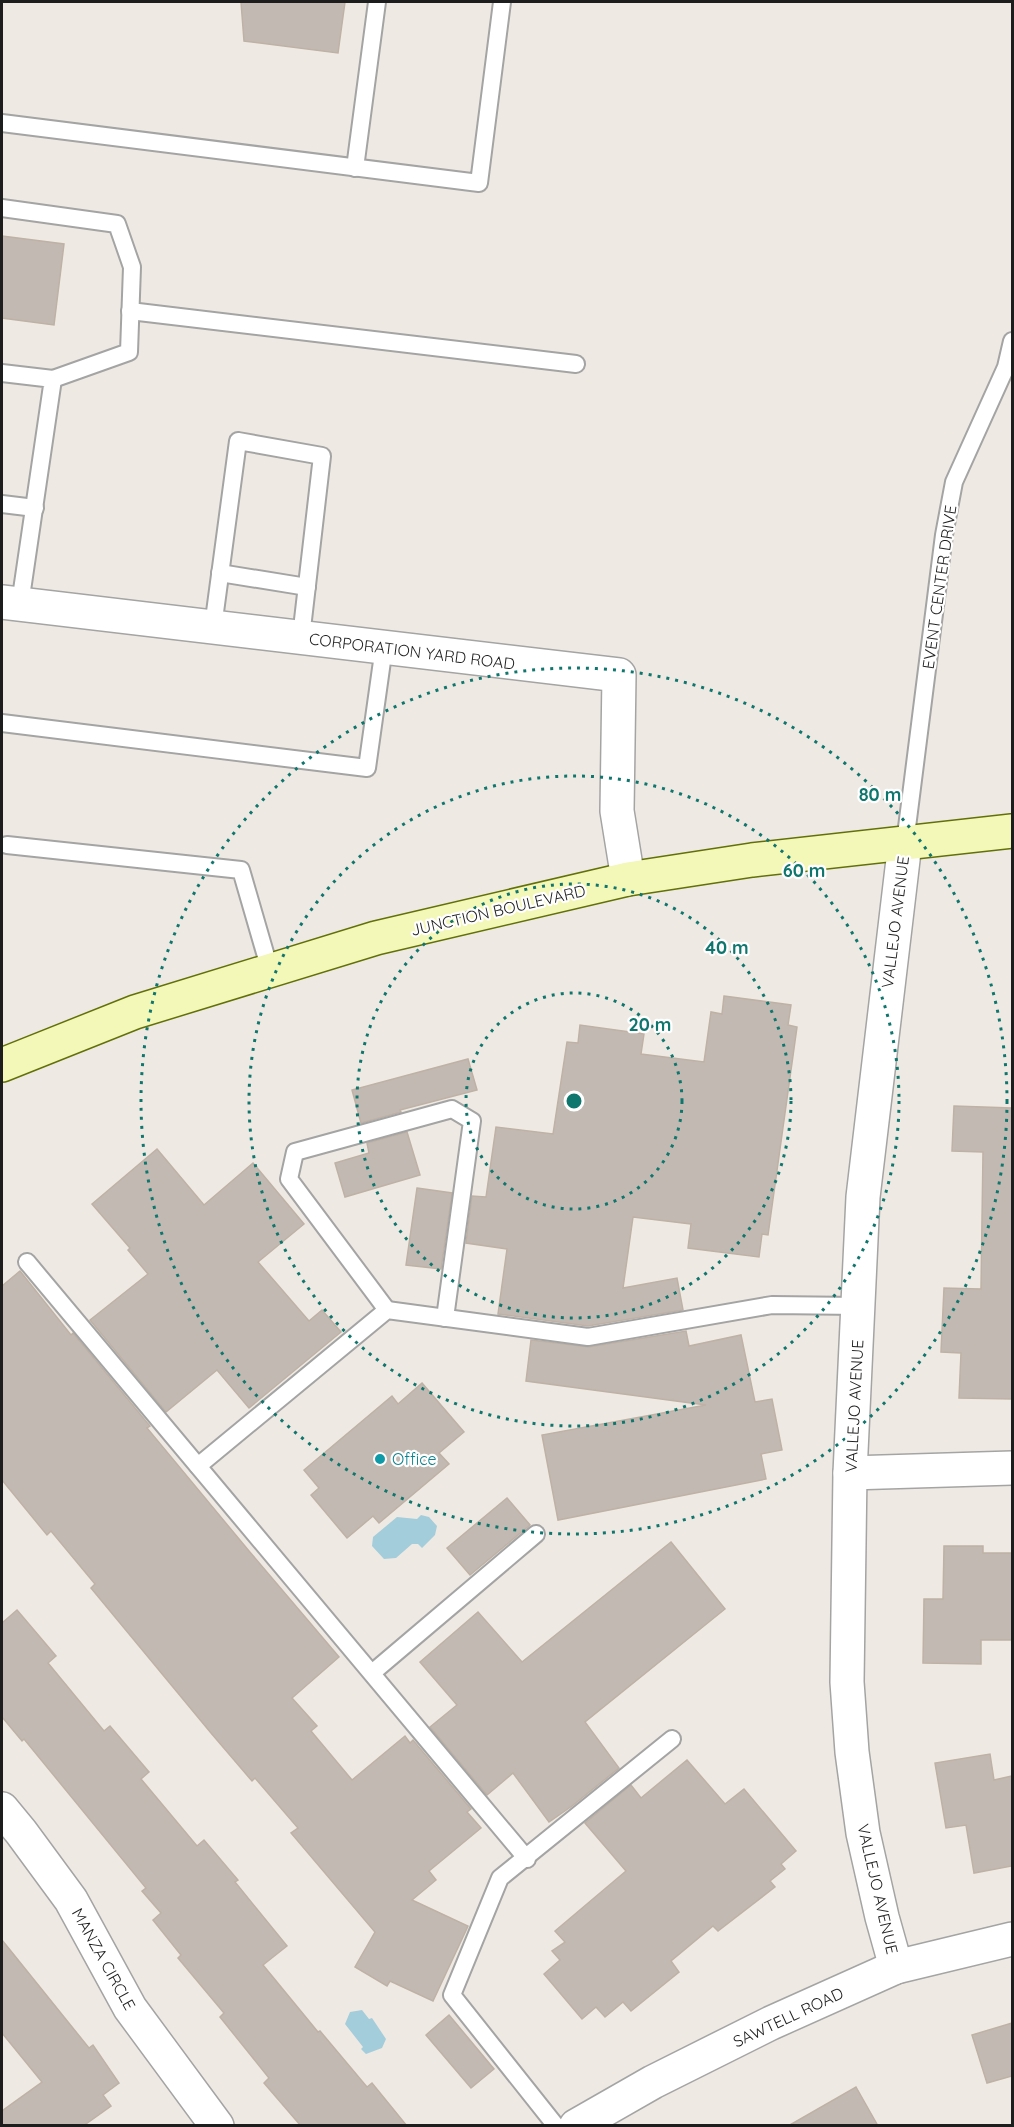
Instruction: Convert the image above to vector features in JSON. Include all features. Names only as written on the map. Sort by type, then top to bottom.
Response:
[{"type":"main road","name":"JUNCTION BOULEVARD","points":[[2,1065],[135,1012],[270,970],[376,939],[628,879],[752,860],[1012,831]]},
{"type":"street","name":"CORPORATION YARD ROAD","points":[[11,603],[619,675],[617,811],[628,879]]},
{"type":"street","name":"VALLEJO AVENUE","points":[[896,1966],[862,1833],[852,1752],[847,1682],[850,1473],[863,1197],[905,843]]},
{"type":"street","points":[[850,1473],[1012,1468]]},
{"type":"street","name":"MANZA CIRCLE","points":[[2,1809],[71,1900],[130,2008],[203,2120]]},
{"type":"street","name":"SAWTELL ROAD","points":[[576,2126],[653,2082],[771,2023],[896,1966],[1012,1939]]},
{"type":"lane","points":[[355,168],[377,2]]},
{"type":"lane","points":[[2,123],[479,183],[502,2]]},
{"type":"lane","points":[[2,208],[117,224],[132,267],[129,352],[53,379],[2,373]]},
{"type":"lane","points":[[130,311],[576,364]]},
{"type":"lane","name":"EVENT CENTER DRIVE","points":[[905,843],[944,535],[954,482],[1006,367],[1012,341]]},
{"type":"lane","points":[[11,603],[34,508],[53,379]]},
{"type":"lane","points":[[213,627],[238,441],[322,456],[301,637]]},
{"type":"lane","points":[[2,504],[34,508]]},
{"type":"lane","points":[[220,573],[307,587]]},
{"type":"lane","points":[[2,723],[368,768],[384,648]]},
{"type":"lane","points":[[7,845],[241,870],[270,970]]},
{"type":"lane","points":[[445,1318],[472,1121],[452,1109],[295,1152],[289,1179],[387,1310],[445,1318],[588,1337],[772,1305],[859,1306]]},
{"type":"lane","points":[[27,1262],[527,1859]]},
{"type":"lane","points":[[198,1466],[387,1310]]},
{"type":"lane","points":[[372,1673],[536,1534]]},
{"type":"lane","points":[[556,2126],[452,1995],[500,1878],[527,1859],[672,1739]]},
{"type":"water","points":[[421,1515],[429,1517],[437,1526],[435,1535],[422,1548],[418,1544],[412,1544],[396,1558],[384,1559],[372,1546],[373,1537],[397,1517],[417,1519]]},
{"type":"water","points":[[362,2010],[369,2019],[372,2018],[386,2039],[382,2048],[366,2054],[345,2024],[350,2012]]},
{"type":"building","points":[[241,2],[345,2],[338,53],[244,41]]},
{"type":"building","points":[[2,236],[64,244],[54,325],[2,318]]},
{"type":"building","points":[[724,996],[791,1005],[788,1025],[797,1027],[768,1235],[762,1234],[759,1257],[688,1248],[691,1224],[633,1217],[623,1288],[677,1278],[683,1310],[588,1326],[498,1314],[507,1249],[466,1243],[472,1196],[486,1197],[496,1127],[553,1134],[567,1042],[578,1043],[580,1025],[644,1034],[641,1054],[704,1062],[711,1012],[722,1014]]},
{"type":"building","points":[[468,1059],[477,1090],[400,1110],[401,1112],[361,1123],[352,1090]]},
{"type":"building","points":[[954,1106],[1012,1108],[1012,1399],[959,1398],[961,1353],[941,1352],[944,1288],[981,1289],[983,1152],[952,1151]]},
{"type":"building","points":[[407,1132],[420,1175],[345,1197],[335,1163],[369,1153],[367,1143]]},
{"type":"building","points":[[157,1149],[204,1205],[253,1163],[304,1224],[258,1262],[309,1321],[322,1310],[341,1332],[249,1408],[217,1370],[166,1412],[90,1320],[148,1274],[128,1250],[130,1248],[92,1204]]},
{"type":"building","points":[[417,1188],[452,1193],[441,1269],[406,1265]]},
{"type":"building","points":[[20,1271],[71,1335],[73,1333],[150,1426],[147,1428],[339,1657],[292,1698],[317,1726],[311,1731],[352,1780],[405,1736],[410,1743],[413,1740],[471,1809],[467,1812],[481,1828],[429,1871],[436,1880],[412,1900],[468,1926],[433,2001],[390,1981],[387,1986],[355,1967],[375,1932],[291,1833],[298,1828],[255,1778],[252,1781],[211,1733],[91,1588],[95,1584],[51,1531],[47,1535],[2,1480],[2,1286]]},
{"type":"building","points":[[686,1331],[689,1346],[741,1335],[755,1402],[772,1399],[782,1450],[761,1454],[766,1479],[558,1520],[542,1435],[706,1405],[526,1381],[531,1340],[589,1347]]},
{"type":"building","name":"Office","points":[[422,1383],[464,1432],[439,1453],[449,1464],[379,1523],[373,1516],[347,1538],[311,1495],[319,1488],[304,1470],[392,1396],[398,1404]]},
{"type":"building","points":[[507,1498],[530,1525],[470,1575],[447,1548]]},
{"type":"building","points":[[671,1542],[725,1609],[585,1722],[619,1768],[549,1822],[513,1773],[487,1795],[430,1727],[457,1705],[420,1662],[478,1612],[522,1662]]},
{"type":"building","points":[[944,1546],[983,1546],[983,1553],[1012,1553],[1012,1640],[981,1640],[981,1664],[923,1663],[924,1599],[943,1599]]},
{"type":"building","points":[[17,1610],[56,1656],[48,1663],[104,1731],[110,1726],[149,1772],[141,1779],[197,1846],[204,1840],[238,1880],[235,1882],[287,1946],[263,1965],[367,2087],[372,2083],[407,2126],[301,2126],[264,2083],[269,2078],[220,2017],[224,2013],[178,1958],[181,1955],[153,1920],[161,1913],[142,1891],[146,1888],[24,1739],[22,1741],[2,1717],[2,1623]]},
{"type":"building","points":[[990,1754],[994,1780],[1012,1776],[1012,1866],[974,1873],[966,1825],[946,1828],[935,1763]]},
{"type":"building","points":[[687,1760],[725,1804],[744,1789],[796,1851],[781,1864],[785,1869],[770,1881],[775,1887],[718,1931],[713,1926],[671,1961],[679,1972],[631,2011],[623,2002],[605,2017],[596,2007],[582,2019],[544,1974],[560,1960],[552,1951],[565,1942],[555,1931],[626,1871],[585,1823],[631,1785],[641,1798]]},
{"type":"building","points":[[2,1940],[89,2048],[93,2045],[119,2083],[103,2095],[111,2106],[83,2126],[2,2126],[2,2111],[42,2082],[2,2033]]},
{"type":"building","points":[[449,2015],[494,2069],[471,2088],[426,2035]]},
{"type":"building","points":[[1012,2023],[1012,2076],[987,2083],[972,2035]]},
{"type":"building","points":[[856,2087],[878,2126],[788,2126]]},
{"type":"place","name":"Office","points":[[380,1459]]}]
